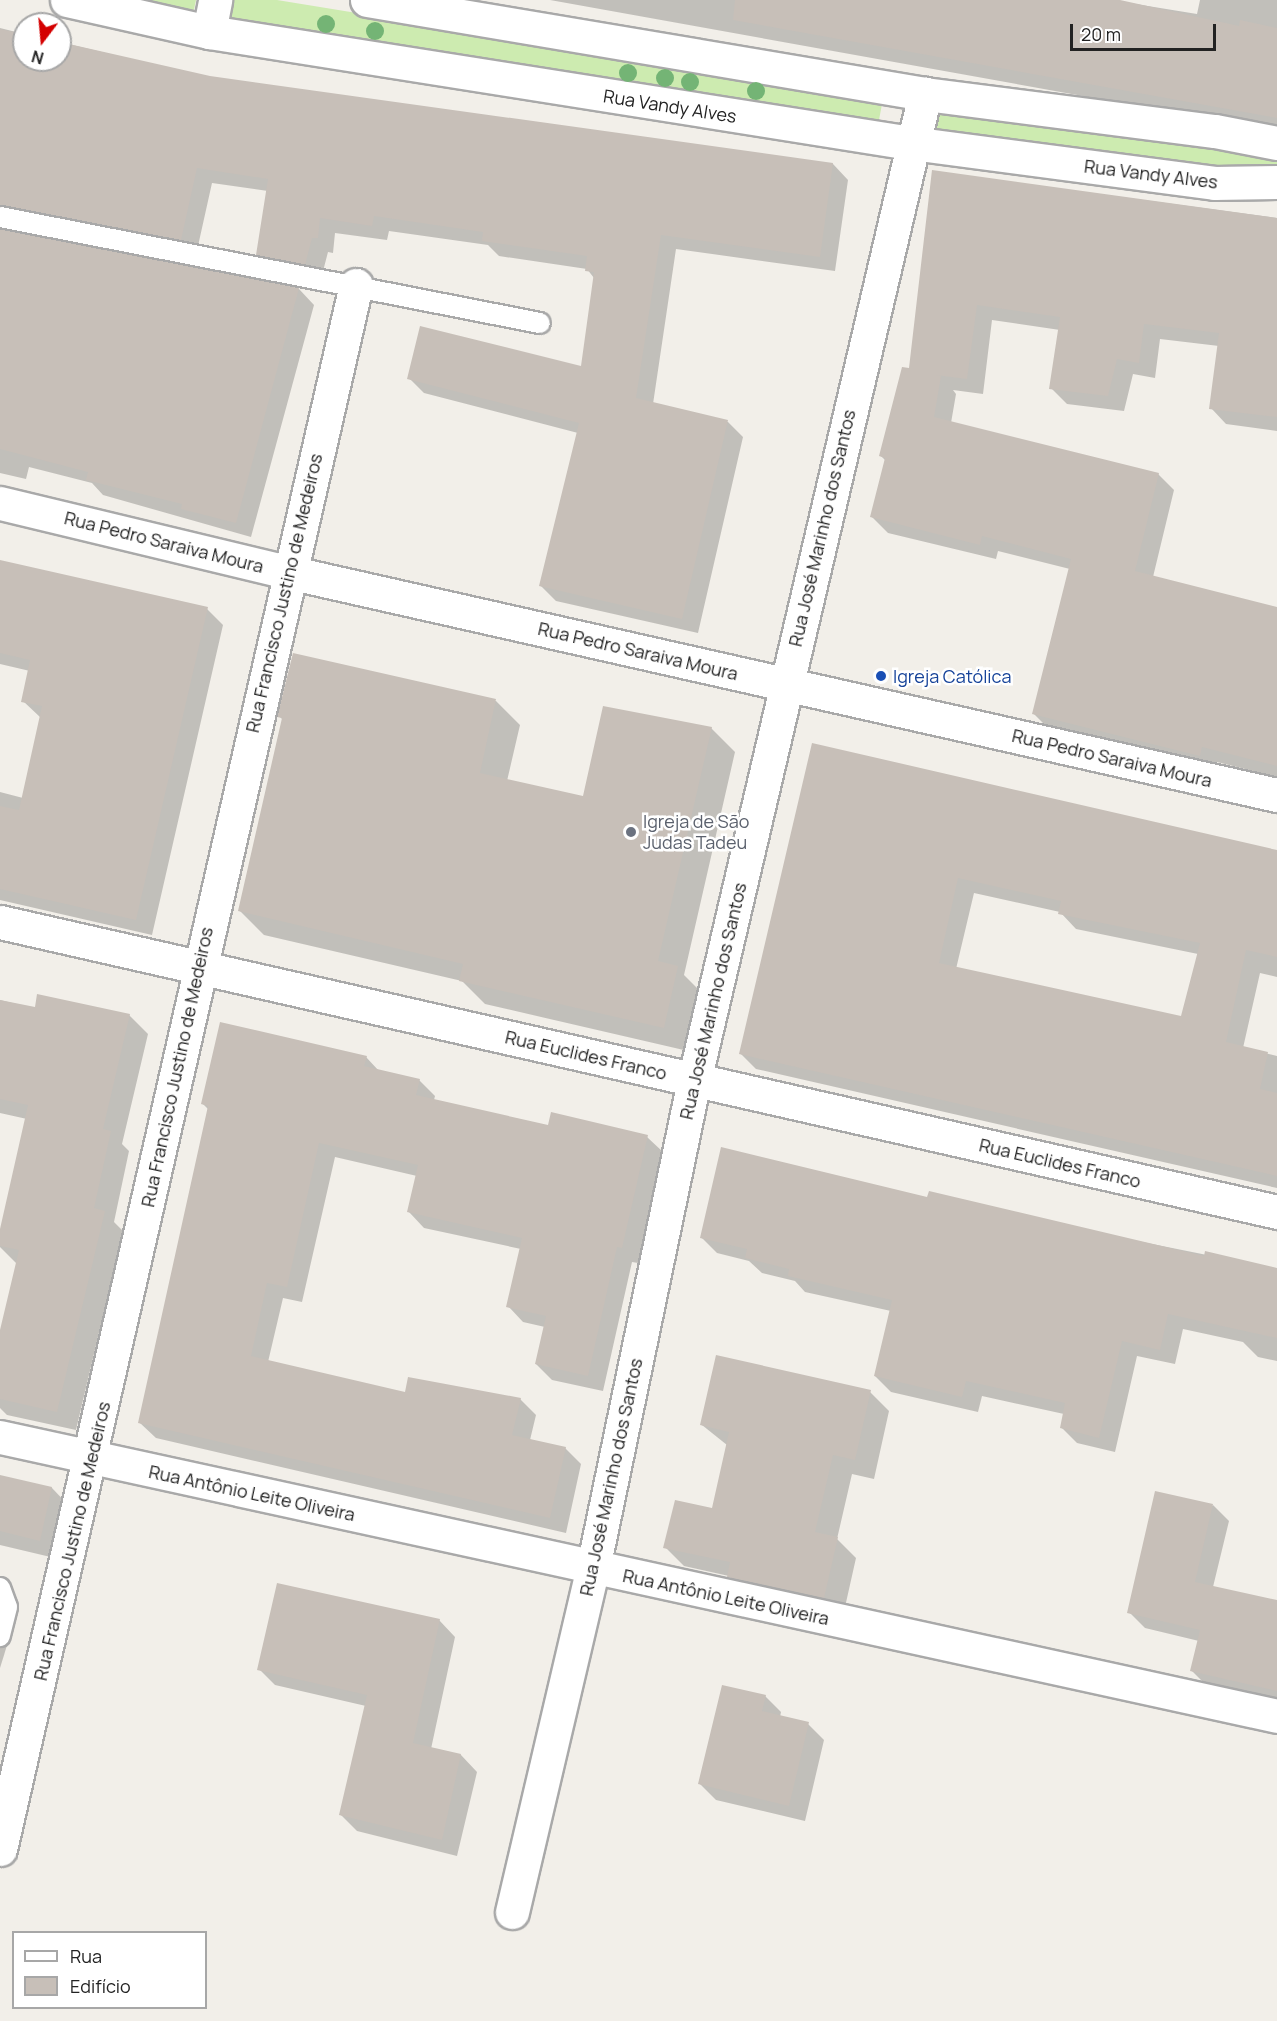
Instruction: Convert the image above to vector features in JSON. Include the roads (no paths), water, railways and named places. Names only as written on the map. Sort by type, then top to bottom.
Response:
[{"type":"street","name":"Rua Vandy Alves","points":[[67,0],[209,32],[911,143],[1214,183],[1277,182]]},
{"type":"street","points":[[209,32],[215,0]]},
{"type":"street","points":[[367,0],[925,94],[1215,131],[1277,143]]},
{"type":"street","name":"Rua José Marinho dos Santos","points":[[512,1912],[592,1568],[694,1080],[911,143],[925,94]]},
{"type":"street","name":"Rua Francisco Justino de Medeiros","points":[[0,1849],[92,1457],[199,964],[356,285]]},
{"type":"street","name":"Rua Pedro Saraiva Moura","points":[[0,503],[288,572],[1277,795]]},
{"type":"street","name":"Rua Euclides Franco","points":[[0,922],[199,964],[694,1080],[1277,1212]]},
{"type":"street","name":"Rua Antônio Leite Oliveira","points":[[0,1437],[1277,1716]]},
{"type":"lane","points":[[0,217],[356,285],[540,323]]},
{"type":"lane","points":[[0,1588],[7,1607],[0,1636]]},
{"type":"place","name":"Igreja Católica","points":[[881,676]]},
{"type":"place","name":"Igreja de São Judas Tadeu","points":[[631,832]]}]
